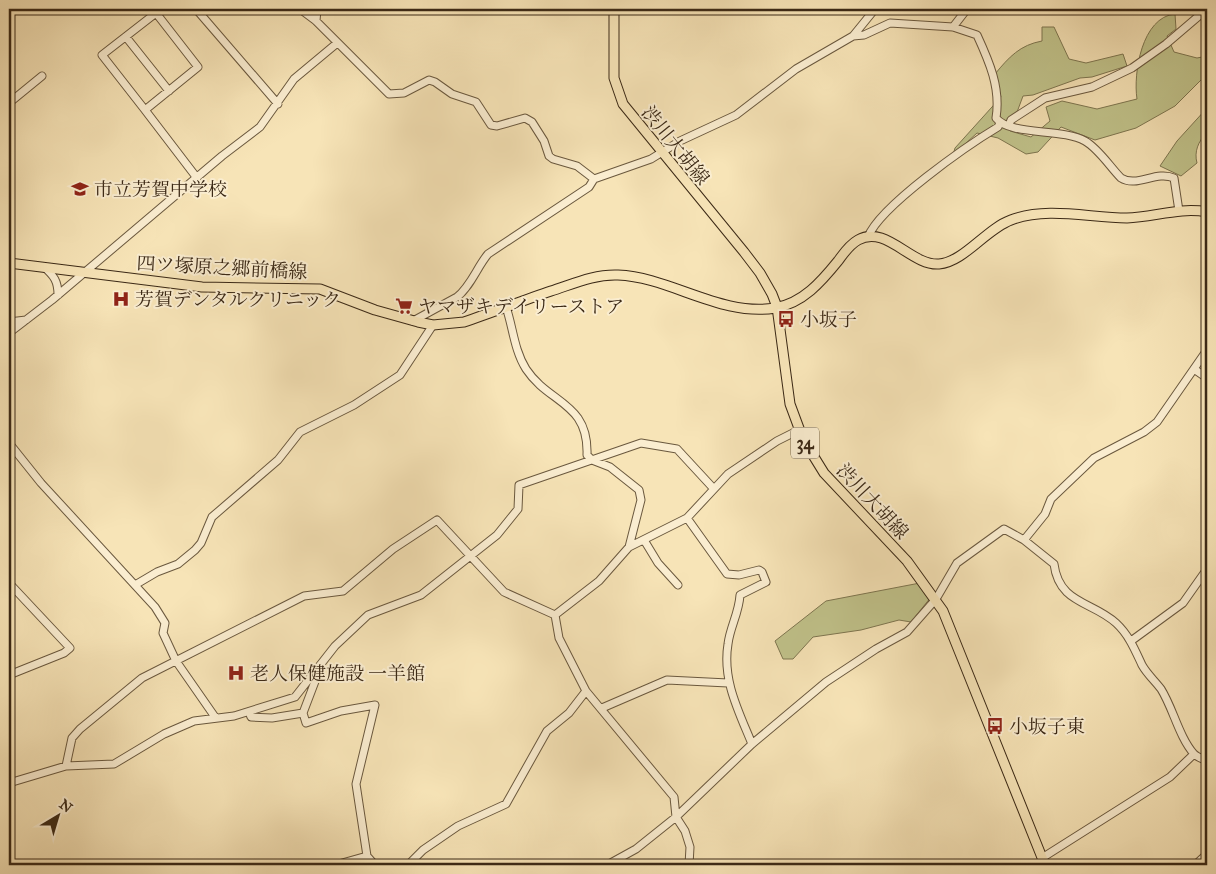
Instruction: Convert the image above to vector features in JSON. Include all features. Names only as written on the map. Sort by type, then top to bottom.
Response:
[{"type":"main road","name":"渋川大胡線","points":[[614,9],[612,49],[614,78],[618,93],[629,113],[760,274],[772,294],[777,307],[790,404],[799,430],[824,473],[907,561],[936,599],[952,629],[1043,862]]},
{"type":"main road","points":[[868,237],[888,241],[922,262],[944,264],[961,254],[996,227],[1020,217],[1045,213],[1134,217],[1179,211],[1207,212]]},
{"type":"main road","name":"四ツ塚原之郷前橋線","points":[[9,263],[202,287],[320,289],[376,310],[433,325],[464,322],[600,275],[617,275],[642,279],[745,308],[777,307],[800,299],[831,269],[848,248],[858,240],[868,237]]},
{"type":"street","points":[[196,9],[278,104]]},
{"type":"street","points":[[300,9],[316,21],[336,44],[389,94],[404,93],[429,80],[452,94],[476,102],[491,125],[497,126],[525,118],[532,122],[544,141],[549,156],[577,166],[594,179]]},
{"type":"street","points":[[316,21],[317,9]]},
{"type":"street","points":[[414,321],[464,292],[478,265],[488,254],[589,187],[594,179],[622,171],[663,154],[680,141],[736,115],[796,69],[853,36],[874,9]]},
{"type":"street","points":[[954,27],[967,9]]},
{"type":"street","points":[[1010,125],[1011,120],[1045,98],[1092,86],[1132,68],[1166,44],[1207,9]]},
{"type":"street","points":[[145,110],[198,67],[156,13],[102,56],[197,178]]},
{"type":"street","points":[[853,36],[864,35],[890,23],[954,27],[977,35],[992,68],[998,104],[996,118],[1000,123],[1024,130],[1062,133],[1087,142],[1127,182],[1162,175],[1174,178],[1179,211]]},
{"type":"street","points":[[126,37],[169,91]]},
{"type":"street","points":[[9,333],[58,295],[260,127],[294,79],[336,44]]},
{"type":"street","points":[[9,103],[42,76]]},
{"type":"street","points":[[868,237],[871,230],[887,210],[974,141],[998,127],[1000,123]]},
{"type":"street","points":[[44,267],[55,277],[58,285],[58,295]]},
{"type":"street","points":[[506,307],[524,365],[532,376],[578,417],[586,430],[587,455],[592,460],[610,467],[640,490],[641,500],[629,548]]},
{"type":"street","points":[[9,322],[27,320]]},
{"type":"street","points":[[135,585],[156,572],[178,564],[195,550],[201,543],[212,517],[278,460],[300,432],[354,405],[400,375],[433,325]]},
{"type":"street","points":[[1024,540],[1045,514],[1051,499],[1094,458],[1144,432],[1157,422],[1207,350]]},
{"type":"street","points":[[1194,370],[1207,378]]},
{"type":"street","points":[[555,615],[600,582],[629,548],[687,518],[728,474],[776,441],[799,430]]},
{"type":"street","points":[[9,783],[66,766],[114,764],[164,734],[194,721],[249,712],[294,697],[335,646],[368,615],[421,595],[497,535],[518,509],[520,485],[641,443],[678,448],[714,489]]},
{"type":"street","points":[[9,444],[41,483],[155,607],[166,623],[163,633],[176,661],[215,717]]},
{"type":"street","points":[[687,518],[727,574],[739,575],[759,570],[762,572],[766,582],[740,595],[739,611],[727,645],[728,682],[752,744]]},
{"type":"street","points":[[66,766],[72,738],[80,729],[142,678],[304,596],[343,590],[393,549],[437,520],[504,592],[555,615]]},
{"type":"street","points":[[607,865],[636,849],[676,817],[752,744],[826,682],[881,646],[907,632],[936,599],[957,563],[1004,529],[1024,540],[1054,564],[1055,574],[1064,590],[1078,602],[1091,606],[1116,623],[1131,641],[1143,667],[1161,690],[1194,754],[1207,761]]},
{"type":"street","points":[[644,540],[658,563],[678,585]]},
{"type":"street","points":[[1131,641],[1183,603],[1207,569]]},
{"type":"street","points":[[9,583],[70,648],[64,653],[9,675]]},
{"type":"street","points":[[555,615],[559,638],[586,691],[674,797],[676,817],[685,831],[690,847],[689,865]]},
{"type":"street","points":[[323,661],[303,713],[306,723],[341,711],[375,706],[356,784],[367,856],[375,865]]},
{"type":"street","points":[[602,708],[667,680],[728,682]]},
{"type":"street","points":[[408,865],[424,850],[458,826],[506,804],[547,731],[568,713],[586,691]]},
{"type":"street","points":[[249,712],[251,717],[303,713]]},
{"type":"street","points":[[1043,862],[1170,777],[1194,754]]},
{"type":"street","points":[[1195,865],[1207,854]]},
{"type":"street","points":[[335,865],[367,856]]},
{"type":"green space","points":[[1175,14],[1176,29],[1167,36],[1174,52],[1197,58],[1207,56],[1207,74],[1175,106],[1136,128],[1095,140],[1061,127],[1038,152],[1026,154],[998,138],[977,133],[953,155],[955,148],[1001,97],[995,74],[1005,62],[1021,49],[1027,45],[1042,41],[1042,27],[1054,27],[1069,59],[1086,63],[1123,54],[1127,66],[1092,77],[1080,78],[1033,95],[1023,96],[1010,131],[1031,137],[1050,121],[1046,107],[1062,101],[1097,109],[1137,99],[1136,88],[1139,61],[1147,35],[1164,17]]},
{"type":"green space","points":[[1207,108],[1207,133],[1198,147],[1197,163],[1181,176],[1160,166],[1177,141]]},
{"type":"green space","points":[[920,583],[931,597],[911,622],[899,620],[861,630],[813,637],[793,659],[783,659],[775,641],[826,601]]},
{"type":"place","name":"市立芳賀中学校","points":[[80,189]]},
{"type":"place","name":"芳賀デンタルクリニック","points":[[121,299]]},
{"type":"place","name":"ヤマザキデイリーストア","points":[[404,306]]},
{"type":"place","name":"小坂子","points":[[786,319]]},
{"type":"place","name":"老人保健施設 一羊館","points":[[236,673]]},
{"type":"place","name":"小坂子東","points":[[995,726]]}]
